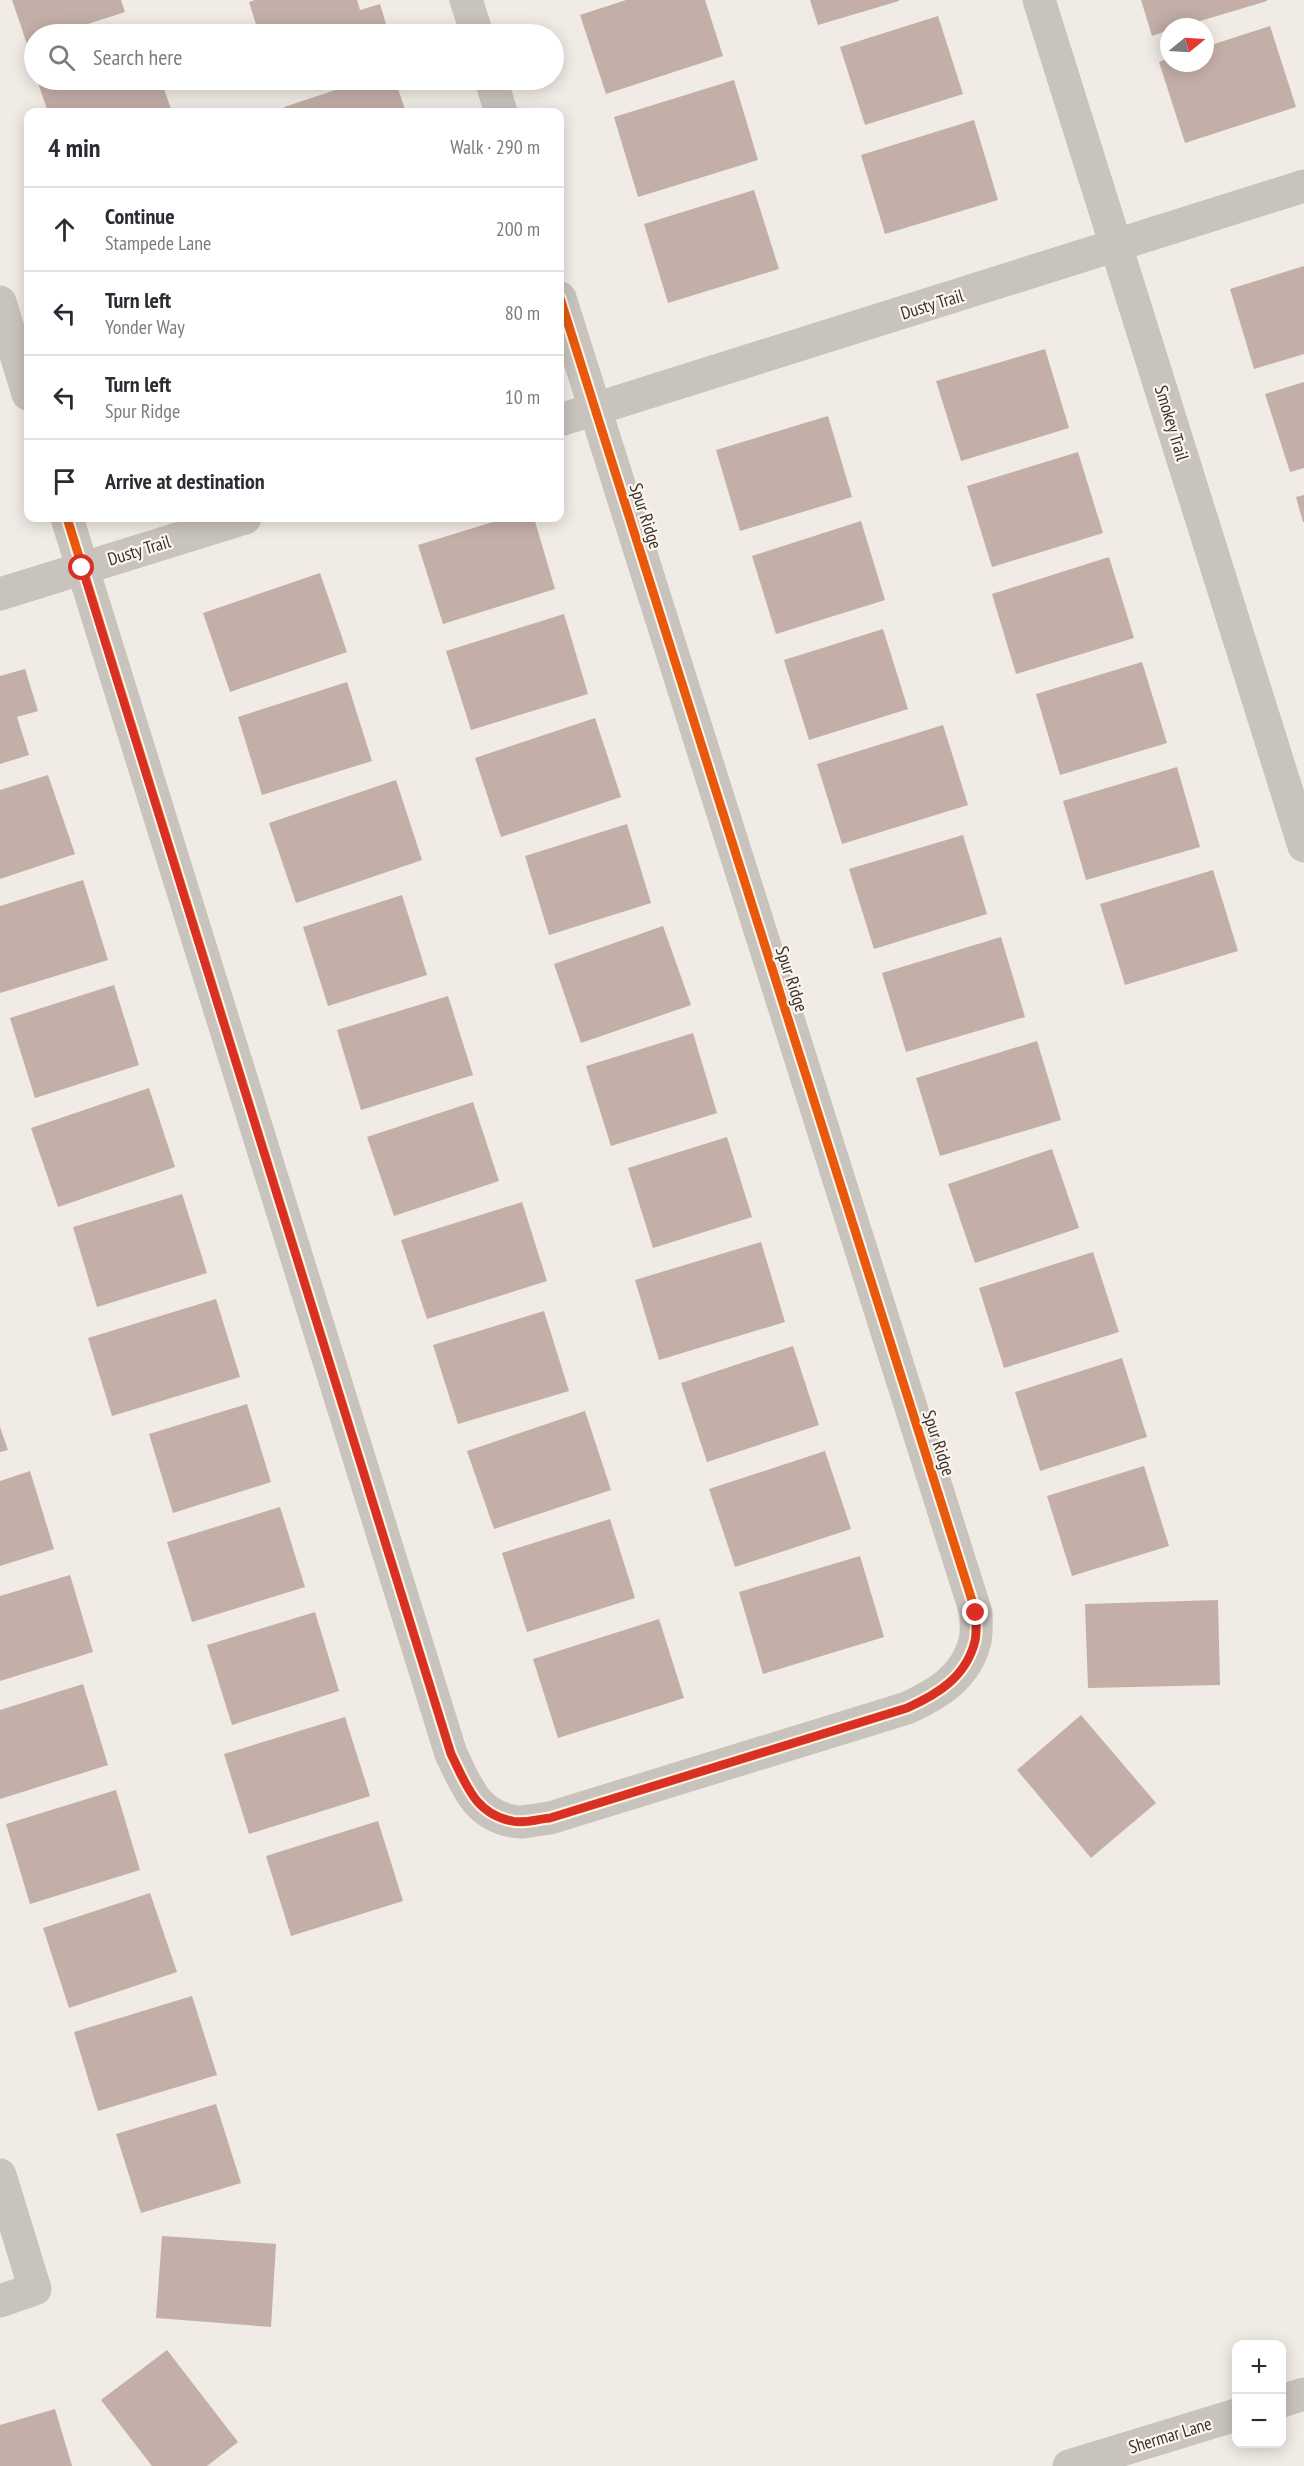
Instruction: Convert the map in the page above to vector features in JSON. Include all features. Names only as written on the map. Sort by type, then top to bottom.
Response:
[{"type":"street","points":[[466,0],[474,24]]},
{"type":"street","name":"Smokey Trail","points":[[1039,0],[1304,846]]},
{"type":"street","points":[[494,90],[500,108]]},
{"type":"street","name":"Dusty Trail","points":[[564,419],[1304,186]]},
{"type":"street","points":[[0,302],[24,381]]},
{"type":"street","name":"Spur Ridge","points":[[82,568],[451,1754],[470,1792],[484,1811],[513,1822],[550,1818],[907,1708],[935,1695],[961,1671],[975,1641],[976,1613],[564,311]]},
{"type":"street","points":[[68,522],[82,568]]},
{"type":"street","name":"Dusty Trail","points":[[0,594],[232,522]]},
{"type":"street","points":[[0,2175],[35,2289],[0,2301]]},
{"type":"street","points":[[1286,2399],[1304,2394]]},
{"type":"street","name":"Shermar Lane","points":[[1069,2466],[1232,2416]]},
{"type":"building","points":[[12,0],[121,0],[125,12],[88,24],[24,24],[24,35]]},
{"type":"building","points":[[255,0],[357,0],[360,10],[380,4],[386,24],[256,24],[249,2]]},
{"type":"building","points":[[626,0],[705,0],[723,56],[606,94],[580,15]]},
{"type":"building","points":[[810,0],[899,0],[899,1],[818,25]]},
{"type":"building","points":[[1141,0],[1267,0],[1210,18],[1160,18],[1160,33],[1152,36]]},
{"type":"building","points":[[938,16],[963,94],[865,125],[840,47]]},
{"type":"building","points":[[1270,26],[1296,107],[1185,143],[1162,72],[1214,72],[1214,44]]},
{"type":"building","points":[[734,80],[758,160],[638,197],[614,117]]},
{"type":"building","points":[[40,90],[164,90],[171,108],[47,108]]},
{"type":"building","points":[[336,90],[398,90],[405,108],[284,108]]},
{"type":"building","points":[[974,120],[998,200],[885,234],[861,155]]},
{"type":"building","points":[[754,190],[779,269],[668,303],[644,224]]},
{"type":"building","points":[[1304,266],[1304,354],[1254,369],[1230,289]]},
{"type":"building","points":[[1045,349],[1069,428],[961,461],[936,381]]},
{"type":"building","points":[[1304,382],[1304,468],[1290,472],[1265,394]]},
{"type":"building","points":[[828,416],[852,497],[740,531],[716,450]]},
{"type":"building","points":[[1078,452],[1103,533],[992,567],[967,486]]},
{"type":"building","points":[[1304,495],[1304,522],[1303,522],[1296,497]]},
{"type":"building","points":[[861,521],[885,600],[776,634],[752,556]]},
{"type":"building","points":[[493,522],[535,522],[555,589],[443,624],[418,545]]},
{"type":"building","points":[[1109,557],[1134,638],[1016,674],[992,594]]},
{"type":"building","points":[[320,573],[347,652],[230,692],[203,613]]},
{"type":"building","points":[[564,614],[588,694],[471,730],[446,651]]},
{"type":"building","points":[[883,629],[908,709],[809,740],[784,660]]},
{"type":"building","points":[[1142,662],[1167,743],[1060,775],[1036,694]]},
{"type":"building","points":[[25,669],[38,711],[17,717],[29,755],[0,764],[0,676]]},
{"type":"building","points":[[347,682],[372,761],[262,795],[238,717]]},
{"type":"building","points":[[595,718],[621,797],[501,837],[475,758]]},
{"type":"building","points":[[943,725],[968,805],[842,844],[817,764]]},
{"type":"building","points":[[1177,767],[1200,847],[1086,880],[1063,801]]},
{"type":"building","points":[[48,775],[75,854],[0,879],[0,790]]},
{"type":"building","points":[[396,780],[422,860],[296,903],[269,823]]},
{"type":"building","points":[[627,824],[651,903],[549,935],[525,856]]},
{"type":"building","points":[[963,835],[987,914],[874,949],[849,869]]},
{"type":"building","points":[[1213,870],[1238,951],[1125,985],[1100,904]]},
{"type":"building","points":[[83,880],[108,960],[0,993],[0,906]]},
{"type":"building","points":[[402,895],[427,975],[328,1006],[303,927]]},
{"type":"building","points":[[663,926],[691,1005],[581,1043],[554,964]]},
{"type":"building","points":[[1001,937],[1025,1017],[906,1052],[882,973]]},
{"type":"building","points":[[114,985],[139,1065],[35,1098],[10,1018]]},
{"type":"building","points":[[448,996],[473,1075],[361,1110],[337,1030]]},
{"type":"building","points":[[693,1033],[717,1113],[611,1146],[586,1066]]},
{"type":"building","points":[[1037,1041],[1061,1120],[940,1156],[916,1078]]},
{"type":"building","points":[[149,1088],[175,1167],[58,1207],[31,1128]]},
{"type":"building","points":[[473,1102],[499,1181],[394,1216],[367,1137]]},
{"type":"building","points":[[727,1137],[752,1217],[653,1248],[628,1168]]},
{"type":"building","points":[[1052,1149],[1079,1228],[975,1263],[948,1184]]},
{"type":"building","points":[[182,1194],[207,1273],[97,1307],[73,1227]]},
{"type":"building","points":[[522,1202],[547,1281],[427,1319],[401,1240]]},
{"type":"building","points":[[761,1242],[785,1322],[659,1360],[635,1280]]},
{"type":"building","points":[[1093,1252],[1119,1332],[1004,1368],[979,1288]]},
{"type":"building","points":[[216,1299],[240,1377],[112,1416],[88,1338]]},
{"type":"building","points":[[544,1311],[569,1391],[458,1424],[433,1345]]},
{"type":"building","points":[[793,1346],[819,1425],[707,1462],[681,1383]]},
{"type":"building","points":[[1122,1358],[1147,1437],[1040,1471],[1015,1392]]},
{"type":"building","points":[[247,1404],[271,1482],[173,1513],[149,1434]]},
{"type":"building","points":[[585,1411],[611,1490],[494,1529],[467,1451]]},
{"type":"building","points":[[0,1427],[8,1450],[0,1452]]},
{"type":"building","points":[[825,1451],[851,1529],[735,1567],[709,1489]]},
{"type":"building","points":[[1144,1466],[1169,1546],[1072,1576],[1047,1496]]},
{"type":"building","points":[[30,1471],[54,1549],[0,1566],[0,1481]]},
{"type":"building","points":[[280,1507],[305,1587],[192,1622],[167,1542]]},
{"type":"building","points":[[610,1519],[635,1598],[527,1632],[502,1553]]},
{"type":"building","points":[[860,1556],[884,1637],[763,1674],[739,1592]]},
{"type":"building","points":[[70,1575],[93,1652],[0,1681],[0,1596]]},
{"type":"building","points":[[1218,1600],[1220,1685],[1088,1688],[1085,1604]]},
{"type":"building","points":[[315,1612],[339,1691],[232,1725],[207,1645]]},
{"type":"building","points":[[659,1619],[684,1698],[558,1738],[533,1659]]},
{"type":"building","points":[[83,1684],[108,1765],[0,1799],[0,1710]]},
{"type":"building","points":[[1081,1715],[1156,1803],[1091,1858],[1017,1770]]},
{"type":"building","points":[[345,1717],[370,1796],[249,1834],[224,1754]]},
{"type":"building","points":[[116,1790],[140,1870],[30,1904],[6,1824]]},
{"type":"building","points":[[378,1821],[403,1901],[291,1936],[266,1856]]},
{"type":"building","points":[[150,1893],[177,1972],[69,2008],[43,1928]]},
{"type":"building","points":[[192,1996],[217,2075],[98,2111],[74,2032]]},
{"type":"building","points":[[216,2104],[241,2183],[141,2213],[116,2134]]},
{"type":"building","points":[[162,2236],[276,2244],[271,2327],[156,2318]]},
{"type":"building","points":[[167,2350],[238,2442],[207,2466],[152,2466],[101,2400]]},
{"type":"building","points":[[55,2409],[72,2466],[0,2466],[0,2425]]},
{"type":"cycle path","points":[[68,522],[451,1754],[473,1796],[489,1812],[512,1821],[526,1822],[550,1818],[907,1708],[940,1690],[965,1665],[975,1641],[976,1613],[564,311]]},
{"type":"route","points":[[82,568],[451,1754],[470,1792],[484,1811],[513,1822],[550,1818],[907,1708],[935,1695],[961,1671],[975,1641],[976,1613]]}]
